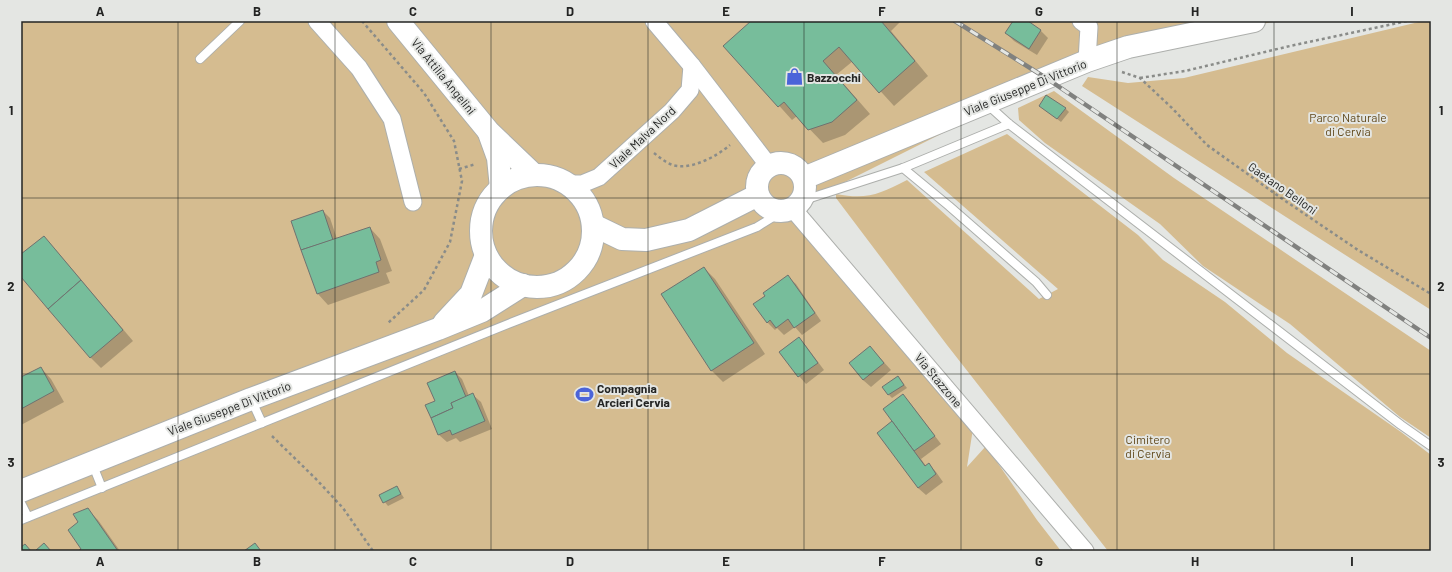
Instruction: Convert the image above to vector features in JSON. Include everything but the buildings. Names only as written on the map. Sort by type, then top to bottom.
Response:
[{"type":"street","points":[[317,21],[359,68],[392,119],[413,202]]},
{"type":"street","name":"Via Attilia Angelini","points":[[398,21],[489,132],[534,175]]},
{"type":"street","points":[[654,21],[692,66],[769,166]]},
{"type":"street","points":[[1081,21],[1089,27],[1087,61]]},
{"type":"street","name":"Viale Giuseppe Di Vittorio","points":[[804,178],[1087,61],[1128,47],[1254,21]]},
{"type":"street","name":"Viale Malva Nord","points":[[568,184],[582,184],[599,176],[672,111],[690,90],[692,66]]},
{"type":"street","name":"Via Attilia Angelini","points":[[489,132],[498,158],[501,188]]},
{"type":"street","points":[[777,163],[785,163],[793,166],[800,171],[804,178],[806,186],[805,194],[792,207],[774,210],[767,207],[758,195],[758,179],[769,166],[777,163]]},
{"type":"street","points":[[580,266],[588,253],[592,239],[593,224],[589,209],[580,195],[568,184],[552,176],[534,175],[516,178],[501,188],[489,202],[482,219],[481,237],[486,255],[496,269],[508,279],[523,285],[539,286],[555,284],[569,277],[580,266],[622,239]]},
{"type":"street","points":[[593,224],[622,239],[646,240],[690,230],[758,195]]},
{"type":"street","name":"Via Stazzone","points":[[792,207],[1084,551]]},
{"type":"street","name":"Viale Giuseppe Di Vittorio","points":[[438,329],[471,294],[486,255]]},
{"type":"street","name":"Viale Giuseppe Di Vittorio","points":[[21,491],[251,399],[482,311],[523,285]]},
{"type":"lane","points":[[200,59],[240,21]]},
{"type":"lane","points":[[985,103],[1009,124],[1213,281],[1431,446]]},
{"type":"lane","points":[[21,503],[24,518],[513,322],[757,227],[792,207],[903,168],[1009,124]]},
{"type":"lane","points":[[903,168],[1036,282],[1047,295]]},
{"type":"lane","points":[[251,399],[262,423]]},
{"type":"lane","points":[[92,463],[102,488]]},
{"type":"path","points":[[362,21],[424,93],[454,142],[462,181],[450,242],[424,290],[384,327]]},
{"type":"path","name":"Gaetano Belloni","points":[[1140,78],[1185,71],[1290,46],[1408,21]]},
{"type":"path","name":"Gaetano Belloni","points":[[1087,61],[1140,78],[1208,145],[1281,198],[1352,245],[1431,294]]},
{"type":"path","points":[[653,153],[670,164],[685,166],[710,159],[744,133]]},
{"type":"path","points":[[459,169],[482,163]]},
{"type":"path","points":[[262,423],[275,439],[343,508],[373,551]]},
{"type":"green space","points":[[21,21],[1277,21],[1087,61],[787,211],[974,422],[967,467],[986,446],[1037,520],[1061,551],[21,551]]},
{"type":"green space","name":"Parco Naturale di Cervia","points":[[1423,21],[1431,21],[1431,310],[1082,86],[1088,77],[1128,83],[1184,78]]},
{"type":"green space","points":[[1054,91],[1174,178],[1431,351],[1431,438],[1400,417],[1290,324],[1203,266],[1160,224],[1045,143],[1019,120],[1018,108]]},
{"type":"green space","name":"Cimitero di Cervia","points":[[1007,134],[1138,235],[1163,260],[1225,302],[1287,353],[1401,432],[1431,455],[1431,551],[1108,551],[947,345],[836,198],[836,194],[847,196],[865,196],[881,192],[907,180],[1039,299],[1058,289],[924,172]]},
{"type":"railway","points":[[955,21],[1046,78],[1431,338]]},
{"type":"place","name":"Bazzocchi","points":[[794,77]]},
{"type":"place","name":"Compagnia Arcieri Cervia","points":[[584,395]]}]
